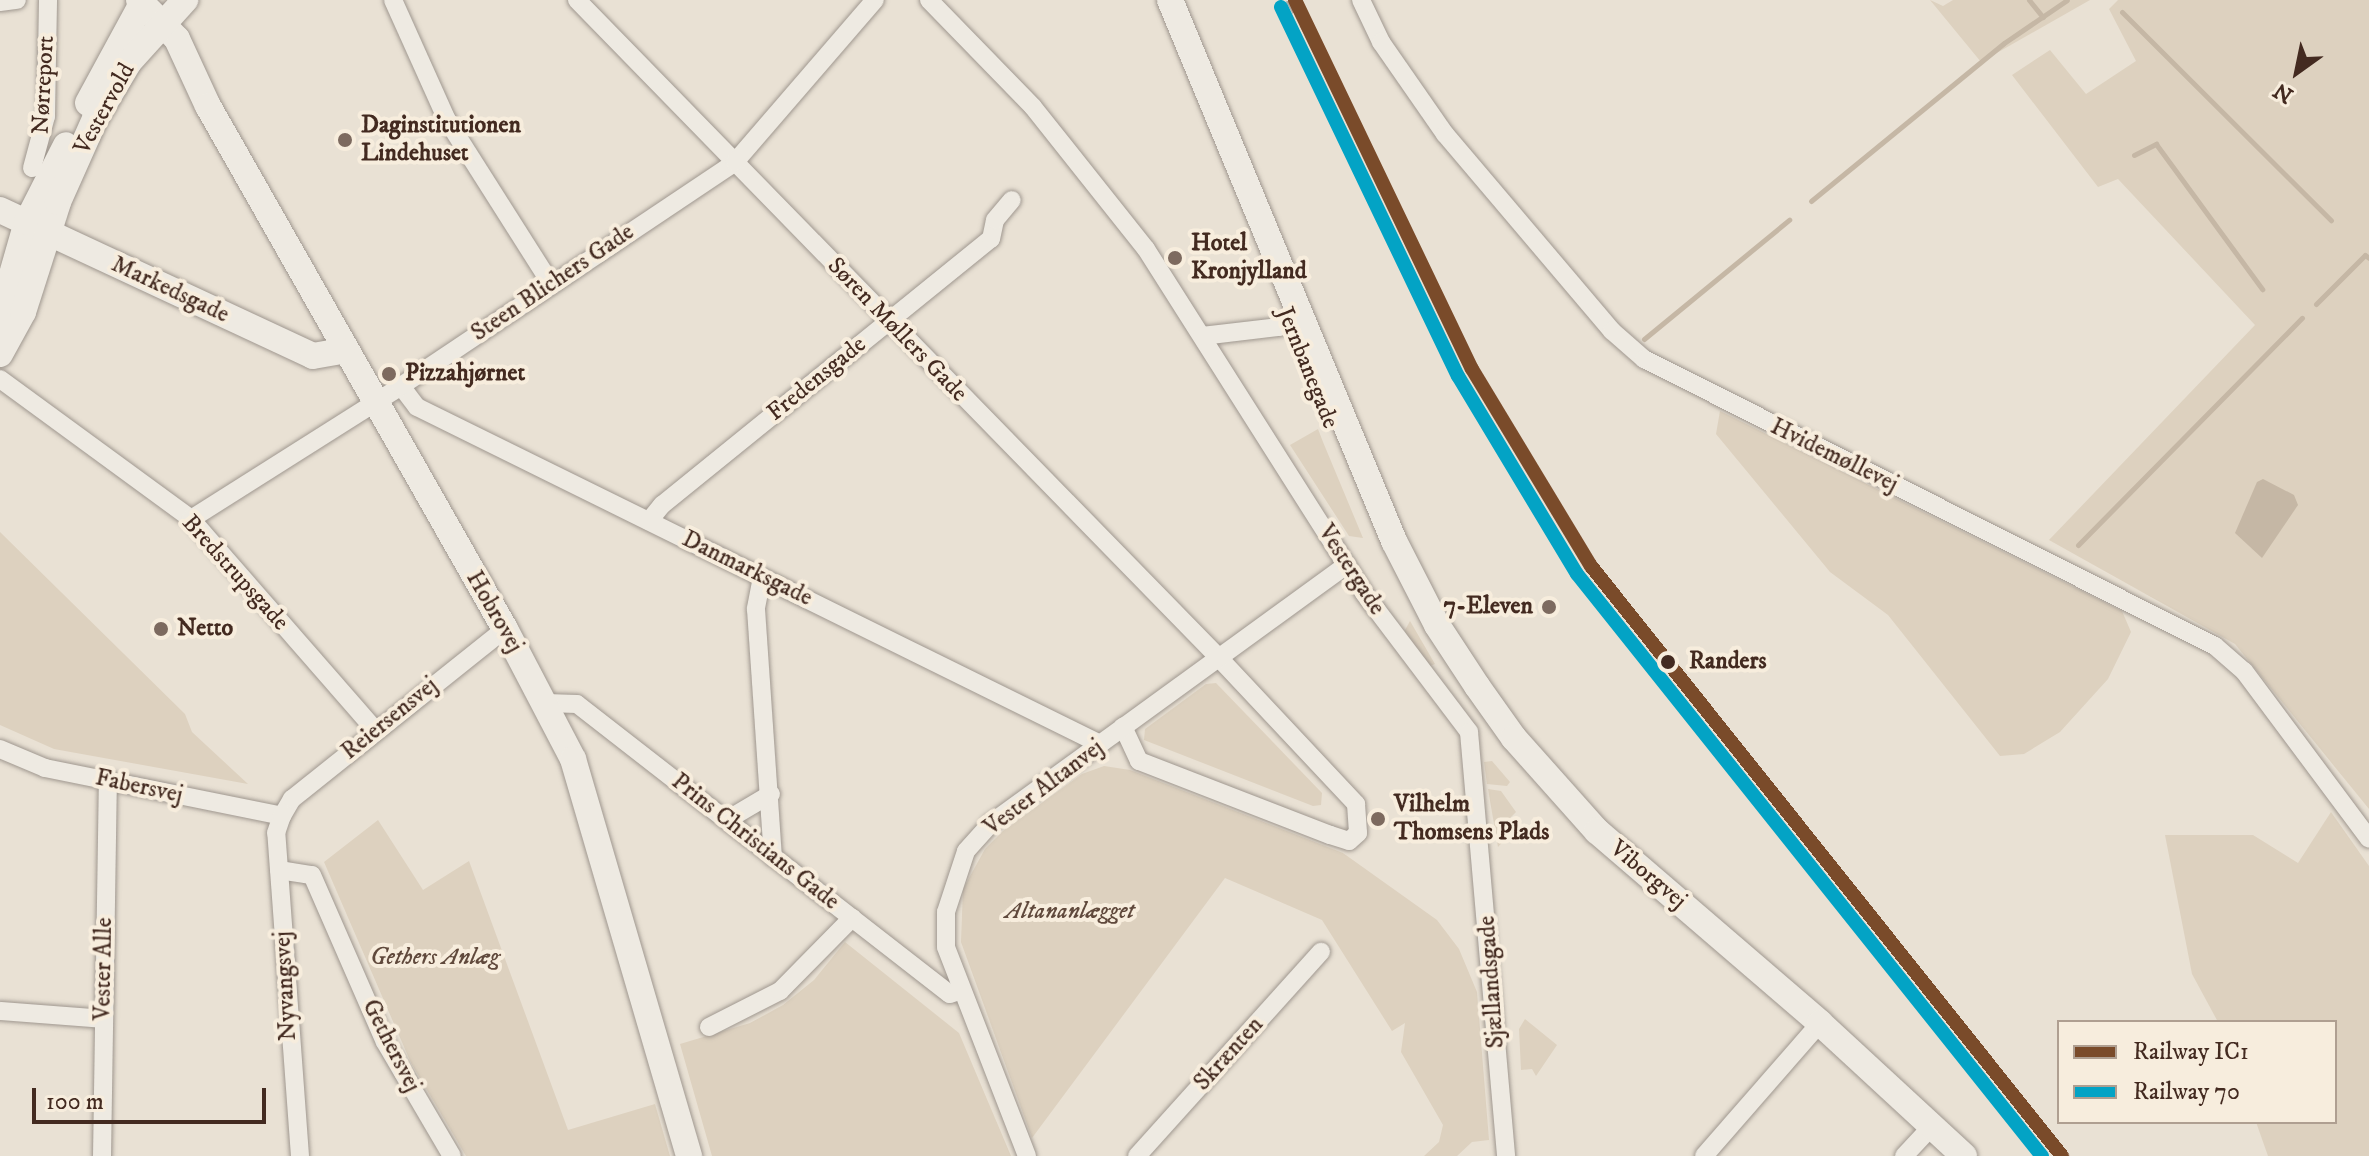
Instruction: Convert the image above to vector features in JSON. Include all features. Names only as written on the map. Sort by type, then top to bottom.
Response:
[{"type":"main road","name":"Vestervold","points":[[37,227],[95,119],[159,26],[185,0]]},
{"type":"main road","name":"Jernbanegade","points":[[1156,0],[1390,549]]},
{"type":"main road","name":"Jernbanegade","points":[[1170,0],[1295,321]]},
{"type":"main road","name":"Vestervold","points":[[37,227],[142,1]]},
{"type":"main road","name":"Hobrovej","points":[[142,1],[208,106],[342,351],[546,703],[592,813],[689,1156]]},
{"type":"main road","name":"Markedsgade","points":[[0,210],[313,356],[342,351]]},
{"type":"main road","points":[[0,316],[37,227]]},
{"type":"main road","points":[[0,354],[23,312],[37,227]]},
{"type":"main road","name":"Viborgvej","points":[[1390,549],[1465,694],[1548,798],[1608,860],[1815,1028],[1928,1130],[1964,1156]]},
{"type":"main road","name":"Viborgvej","points":[[1928,1130],[1944,1156]]},
{"type":"street","points":[[0,2],[17,0]]},
{"type":"street","name":"Nørreport","points":[[32,168],[46,116],[48,0]]},
{"type":"street","points":[[393,0],[447,120],[551,284]]},
{"type":"street","name":"Søren Møllers Gade","points":[[577,0],[1220,659]]},
{"type":"street","name":"Steen Blichers Gade","points":[[191,519],[401,386],[735,162],[875,0]]},
{"type":"street","name":"Vestergade","points":[[929,0],[1081,165],[1202,336],[1347,565],[1411,659],[1465,725],[1472,741],[1480,807]]},
{"type":"street","name":"Hvidemøllevej","points":[[1361,0],[1381,42],[1445,134],[1612,331],[1644,359],[2215,646],[2244,671],[2369,839]]},
{"type":"street","name":"Fredensgade","points":[[649,521],[662,505],[991,239],[995,220],[1012,200]]},
{"type":"street","points":[[1202,336],[1295,321]]},
{"type":"street","name":"Bredstrupsgade","points":[[0,379],[191,519],[375,730]]},
{"type":"street","name":"Danmarksgade","points":[[401,386],[417,407],[1100,744]]},
{"type":"street","name":"Vester Altanvej","points":[[1027,1156],[959,991],[946,947],[946,912],[966,851],[990,824],[1347,565]]},
{"type":"street","points":[[762,577],[756,609],[773,857]]},
{"type":"street","name":"Reiersensvej","points":[[282,816],[292,799],[505,629]]},
{"type":"street","points":[[1123,727],[1139,761],[1330,835],[1354,838],[1361,819],[1356,804],[1220,659]]},
{"type":"street","name":"Prins Christians Gade","points":[[546,703],[577,704],[950,994],[959,991]]},
{"type":"street","name":"Fabersvej","points":[[0,749],[45,768],[282,816]]},
{"type":"street","name":"Vester Alle","points":[[102,1156],[108,781]]},
{"type":"street","points":[[727,820],[771,794]]},
{"type":"street","name":"Sjællandsgade","points":[[1480,807],[1506,1156]]},
{"type":"street","name":"Nyvangsvej","points":[[282,816],[276,833],[300,1156]]},
{"type":"street","name":"Gethersvej","points":[[279,870],[312,875],[385,1042],[452,1156]]},
{"type":"street","points":[[709,1027],[780,991],[852,918]]},
{"type":"street","name":"Skrænten","points":[[1137,1156],[1321,952]]},
{"type":"street","points":[[0,1011],[103,1019]]},
{"type":"street","points":[[1704,1156],[1815,1028]]},
{"type":"street","points":[[1904,1156],[1928,1130]]},
{"type":"green space","points":[[1930,0],[1943,6],[1953,0],[2090,0],[1981,62]]},
{"type":"green space","points":[[2118,0],[2369,0],[2369,809],[2235,644],[2049,540],[2255,325],[2118,179],[2098,187],[2012,75],[2050,50],[2086,94],[2136,61],[2109,9]]},
{"type":"green space","points":[[1720,411],[2122,611],[2131,632],[2108,679],[2060,732],[2024,754],[2000,756],[1888,615],[1830,572],[1716,434]]},
{"type":"green space","points":[[1318,429],[1363,538],[1349,536],[1290,445]]},
{"type":"green space","points":[[0,532],[185,714],[192,732],[248,784],[54,749],[0,725]]},
{"type":"green space","points":[[1410,621],[1435,664],[1430,666],[1404,632]]},
{"type":"green space","points":[[1216,683],[1322,793],[1321,805],[1313,806],[1144,740],[1145,729],[1206,684]]},
{"type":"green space","points":[[1492,761],[1510,782],[1507,786],[1487,784],[1484,762]]},
{"type":"green space","name":"Altananlægget","points":[[1104,766],[1130,770],[1343,853],[1437,920],[1459,949],[1477,992],[1489,1140],[1472,1142],[1457,1156],[1424,1156],[1439,1142],[1443,1125],[1401,1052],[1405,1023],[1392,1031],[1322,920],[1225,878],[1032,1138],[961,942],[963,889],[985,849],[1003,831],[1082,774]]},
{"type":"green space","points":[[1488,789],[1501,791],[1516,812],[1509,819],[1517,826],[1498,847]]},
{"type":"green space","points":[[2331,812],[2369,866],[2369,1156],[2268,1156],[2257,1124],[2337,1124],[2337,1020],[2217,1020],[2192,974],[2165,835],[2253,835],[2298,863]]},
{"type":"green space","name":"Gethers Anlæg","points":[[378,820],[423,890],[469,861],[568,1130],[655,1104],[670,1156],[466,1156],[411,1063],[324,862]]},
{"type":"green space","points":[[845,942],[959,1033],[1011,1156],[712,1156],[680,1044],[750,1023],[783,1005],[814,980]]},
{"type":"green space","points":[[1525,1019],[1557,1045],[1536,1076],[1532,1069],[1521,1070],[1519,1029]]},
{"type":"shaded area","points":[[2263,479],[2294,495],[2298,505],[2262,558],[2235,533],[2257,482]]},
{"type":"waterway","points":[[2029,0],[2043,17]]},
{"type":"waterway","points":[[1811,201],[2004,43],[2067,0]]},
{"type":"waterway","points":[[2122,12],[2331,220]]},
{"type":"waterway","points":[[2134,155],[2156,144],[2262,289]]},
{"type":"waterway","points":[[1644,339],[1789,220]]},
{"type":"waterway","points":[[2316,304],[2365,255],[2369,258]]},
{"type":"waterway","points":[[2078,545],[2302,318]]},
{"type":"railway","points":[[1288,0],[1336,85]]},
{"type":"rail line","name":"IC1","points":[[1295,0],[1472,369],[1591,566],[2062,1156]]},
{"type":"rail line","name":"70","points":[[1281,7],[1458,376],[1577,574],[2042,1156]]},
{"type":"place","name":"Daginstitutionen Lindehuset","points":[[345,140]]},
{"type":"place","name":"Hotel Kronjylland","points":[[1175,258]]},
{"type":"place","name":"Pizzahjørnet","points":[[389,374]]},
{"type":"place","name":"7-Eleven","points":[[1549,607]]},
{"type":"place","name":"Netto","points":[[161,629]]},
{"type":"place","name":"Randers","points":[[1668,662]]},
{"type":"place","name":"Vilhelm Thomsens Plads","points":[[1378,819]]}]
